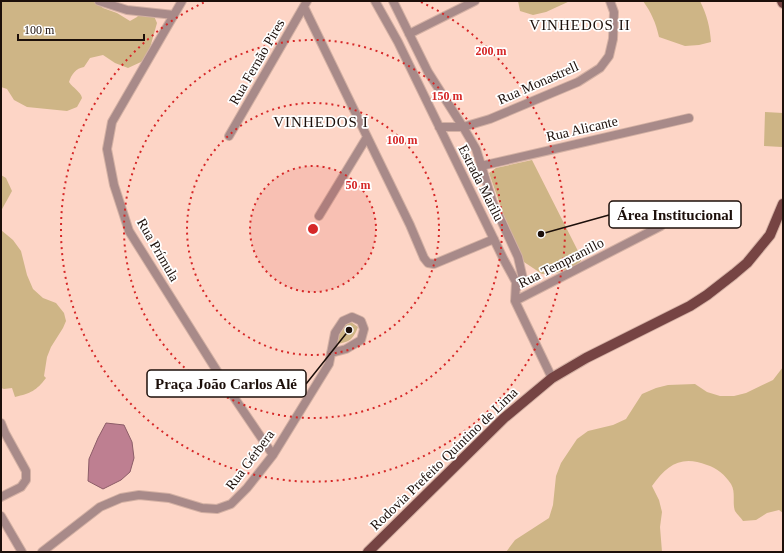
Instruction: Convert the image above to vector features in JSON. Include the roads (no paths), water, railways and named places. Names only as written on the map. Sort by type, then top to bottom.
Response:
[{"type":"main road","name":"Rodovia Prefeito Quintino de Lima","points":[[368,552],[504,418],[552,378],[586,358],[690,306],[721,285],[747,263],[759,250],[770,235],[783,204]]},
{"type":"street","points":[[99,1],[127,10],[174,15]]},
{"type":"street","name":"Rua Prímula","points":[[182,1],[112,122],[107,149],[114,185],[129,230],[227,387],[273,455]]},
{"type":"street","name":"Estrada Marilu","points":[[375,1],[398,42],[516,282],[515,301],[552,378]]},
{"type":"street","points":[[393,1],[428,72],[476,149],[493,203],[518,257],[523,279],[515,291]]},
{"type":"street","points":[[409,34],[475,1]]},
{"type":"street","name":"Rua Monastrell","points":[[439,127],[463,127],[490,119],[578,82],[600,68],[609,56],[613,39],[614,12],[610,1]]},
{"type":"street","points":[[306,4],[367,137],[410,225],[424,258],[428,263],[434,264],[442,262],[494,239]]},
{"type":"street","name":"Rua Fernão Pires","points":[[229,136],[306,4]]},
{"type":"street","name":"Rua Alicante","points":[[481,166],[689,118]]},
{"type":"street","points":[[319,216],[367,137]]},
{"type":"street","name":"Rua Tempranillo","points":[[515,301],[661,226]]},
{"type":"street","name":"Rua Gérbera","points":[[42,552],[100,507],[122,498],[139,495],[169,498],[202,508],[217,510],[231,504],[248,488],[273,455],[329,364],[331,353],[335,333],[343,321],[352,317],[361,321],[364,329],[361,340],[346,349],[331,353]]},
{"type":"street","points":[[1,423],[3,434],[26,472],[26,480],[21,487],[1,497]]},
{"type":"street","points":[[1,516],[22,552]]},
{"type":"place","name":"Área Institucional","points":[[541,234]]},
{"type":"place","name":"Praça João Carlos Alé","points":[[349,330]]},
{"type":"district","name":"VINHEDOS II","points":[[580,25]]},
{"type":"district","name":"VINHEDOS I","points":[[321,122]]}]
